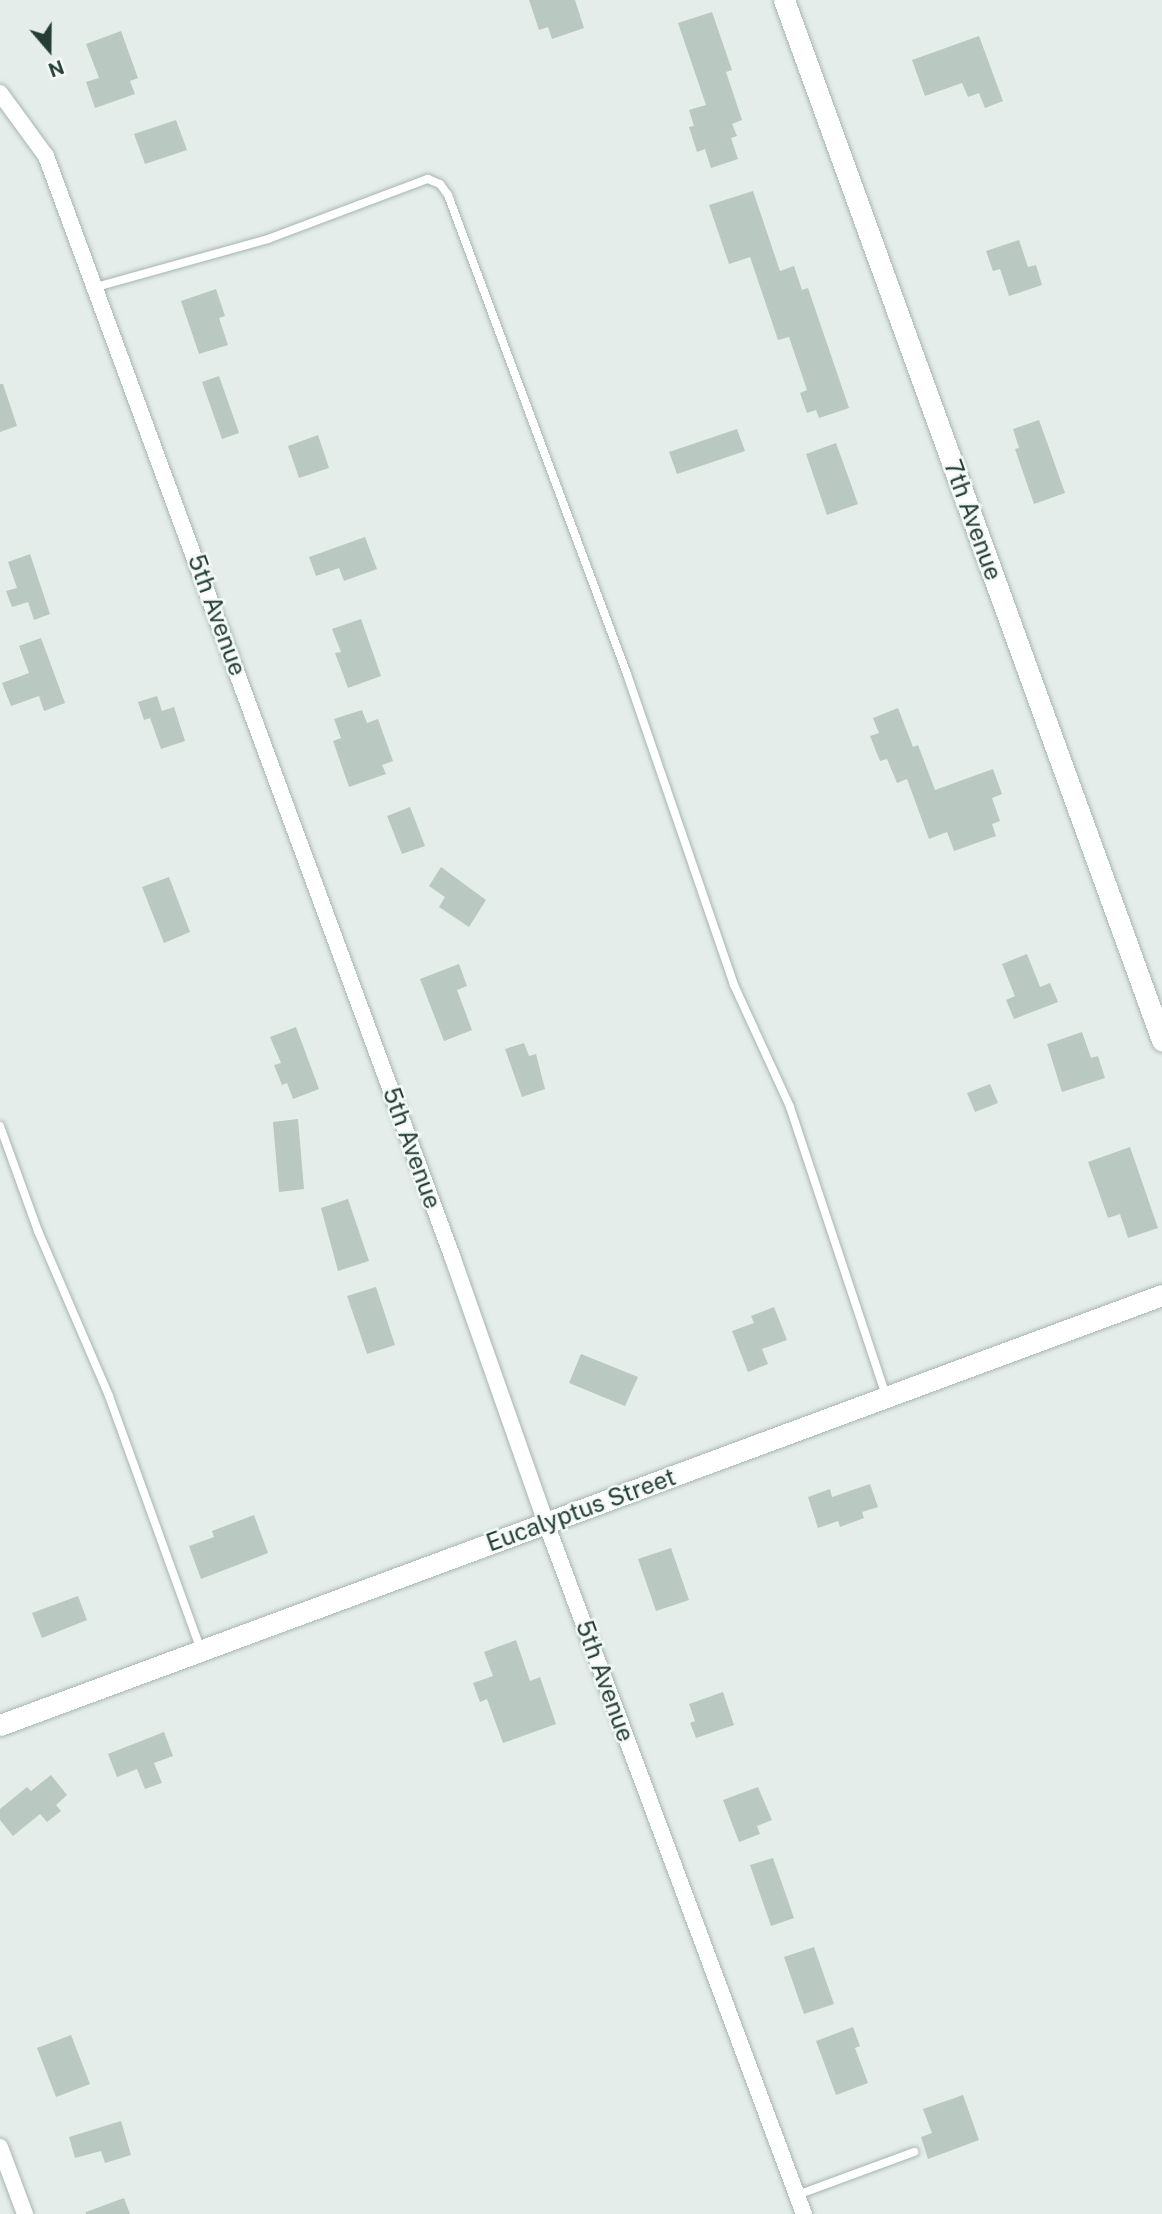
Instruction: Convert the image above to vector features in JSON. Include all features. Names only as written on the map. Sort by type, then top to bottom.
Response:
[{"type":"main road","name":"7th Avenue","points":[[784,0],[1162,1040]]},
{"type":"main road","name":"Eucalyptus Street","points":[[0,1725],[1162,1295]]},
{"type":"street","name":"5th Avenue","points":[[0,93],[46,156],[452,1256],[546,1523],[804,2214]]},
{"type":"street","points":[[0,2147],[25,2214]]},
{"type":"lane","points":[[96,288],[268,239],[428,179],[440,184],[448,195],[627,674],[667,798],[734,985],[790,1107],[887,1397]]},
{"type":"lane","points":[[0,1126],[37,1231],[109,1396],[201,1651]]},
{"type":"lane","points":[[797,2196],[914,2152]]},
{"type":"building","points":[[529,0],[575,0],[584,28],[552,39],[548,27],[539,30]]},
{"type":"building","points":[[712,12],[732,70],[726,72],[742,120],[732,124],[737,136],[731,138],[738,159],[711,168],[705,149],[697,152],[689,127],[694,126],[689,110],[706,105],[678,23]]},
{"type":"building","points":[[121,31],[138,78],[130,81],[135,94],[95,108],[86,82],[99,78],[86,44]]},
{"type":"building","points":[[979,36],[1003,101],[985,108],[979,93],[968,97],[962,83],[925,96],[912,60]]},
{"type":"building","points":[[176,120],[187,150],[145,164],[134,134]]},
{"type":"building","points":[[753,191],[780,271],[794,266],[802,290],[808,288],[849,408],[819,418],[816,410],[807,413],[800,393],[807,390],[789,337],[778,340],[750,257],[729,264],[709,205]]},
{"type":"building","points":[[1019,240],[1028,267],[1036,265],[1042,285],[1009,296],[1000,269],[993,271],[986,251]]},
{"type":"building","points":[[216,289],[225,316],[219,318],[228,345],[199,354],[181,301]]},
{"type":"building","points":[[219,376],[239,433],[222,439],[202,382]]},
{"type":"building","points":[[0,384],[3,384],[17,426],[0,432]]},
{"type":"building","points":[[1039,420],[1065,493],[1034,504],[1015,449],[1019,448],[1013,429]]},
{"type":"building","points":[[737,429],[745,451],[677,474],[669,452]]},
{"type":"building","points":[[318,435],[329,468],[299,478],[288,446]]},
{"type":"building","points":[[836,443],[858,504],[827,515],[806,454]]},
{"type":"building","points":[[365,537],[377,569],[344,581],[339,568],[316,576],[309,557]]},
{"type":"building","points":[[30,554],[50,614],[34,620],[28,602],[12,607],[6,591],[17,588],[8,562]]},
{"type":"building","points":[[361,619],[381,676],[348,688],[335,653],[341,652],[332,629]]},
{"type":"building","points":[[41,638],[65,703],[44,711],[39,696],[11,706],[2,683],[29,673],[19,646]]},
{"type":"building","points":[[157,696],[162,711],[174,707],[185,741],[161,749],[150,718],[144,720],[138,702]]},
{"type":"building","points":[[898,708],[913,747],[918,745],[935,790],[993,769],[1002,794],[992,798],[1000,821],[992,824],[996,836],[954,851],[947,832],[929,839],[907,779],[897,783],[887,759],[880,761],[870,736],[879,733],[873,718]]},
{"type":"building","points":[[362,710],[367,723],[378,719],[393,761],[382,765],[386,774],[349,787],[333,741],[341,738],[334,719]]},
{"type":"building","points":[[410,807],[425,846],[402,854],[387,816]]},
{"type":"building","points":[[441,867],[486,900],[469,927],[439,907],[445,897],[429,886]]},
{"type":"building","points":[[169,877],[190,932],[164,943],[142,887]]},
{"type":"building","points":[[1027,954],[1040,987],[1050,983],[1058,1002],[1014,1019],[1006,1000],[1015,996],[1002,964]]},
{"type":"building","points":[[459,964],[467,986],[457,990],[472,1030],[444,1041],[420,979]]},
{"type":"building","points":[[296,1027],[319,1089],[293,1099],[287,1083],[282,1085],[274,1065],[281,1063],[270,1037]]},
{"type":"building","points":[[1082,1032],[1091,1058],[1098,1056],[1105,1078],[1062,1092],[1047,1044]]},
{"type":"building","points":[[524,1043],[529,1056],[536,1054],[545,1089],[522,1097],[505,1049]]},
{"type":"building","points":[[990,1084],[998,1103],[975,1112],[967,1093]]},
{"type":"building","points":[[298,1119],[304,1189],[279,1192],[273,1122]]},
{"type":"building","points":[[1130,1147],[1158,1228],[1128,1238],[1120,1214],[1108,1218],[1088,1162]]},
{"type":"building","points":[[348,1199],[369,1261],[338,1271],[321,1208]]},
{"type":"building","points":[[376,1287],[395,1345],[367,1354],[347,1296]]},
{"type":"building","points":[[774,1307],[787,1340],[762,1349],[768,1364],[748,1372],[732,1331],[754,1323],[751,1316]]},
{"type":"building","points":[[581,1354],[638,1377],[625,1406],[569,1383]]},
{"type":"building","points":[[870,1484],[878,1507],[862,1512],[864,1518],[840,1527],[838,1521],[818,1528],[808,1497],[830,1489],[832,1497]]},
{"type":"building","points":[[254,1515],[268,1553],[201,1579],[189,1546],[214,1537],[212,1531]]},
{"type":"building","points":[[671,1548],[689,1600],[656,1611],[638,1559]]},
{"type":"building","points":[[78,1596],[87,1620],[42,1638],[32,1613]]},
{"type":"building","points":[[516,1640],[530,1681],[540,1677],[556,1724],[503,1743],[487,1699],[480,1702],[473,1683],[493,1676],[484,1652]]},
{"type":"building","points":[[723,1692],[734,1725],[696,1738],[690,1723],[695,1721],[689,1704]]},
{"type":"building","points":[[164,1732],[173,1756],[154,1763],[162,1783],[145,1789],[137,1769],[117,1777],[108,1754]]},
{"type":"building","points":[[51,1775],[67,1795],[56,1805],[61,1811],[47,1822],[40,1814],[13,1836],[0,1820],[0,1809],[27,1787],[31,1791]]},
{"type":"building","points":[[758,1787],[772,1820],[757,1826],[760,1834],[739,1842],[723,1800]]},
{"type":"building","points":[[773,1858],[794,1918],[771,1926],[750,1865]]},
{"type":"building","points":[[814,1947],[834,2004],[804,2014],[784,1957]]},
{"type":"building","points":[[853,2027],[860,2046],[855,2048],[868,2083],[836,2095],[816,2041]]},
{"type":"building","points":[[71,2035],[90,2084],[56,2097],[37,2048]]},
{"type":"building","points":[[963,2095],[979,2140],[928,2159],[921,2137],[932,2133],[923,2109]]},
{"type":"building","points":[[121,2121],[131,2155],[105,2163],[101,2151],[75,2158],[69,2137]]},
{"type":"building","points":[[124,2198],[130,2214],[86,2214],[86,2212]]}]
